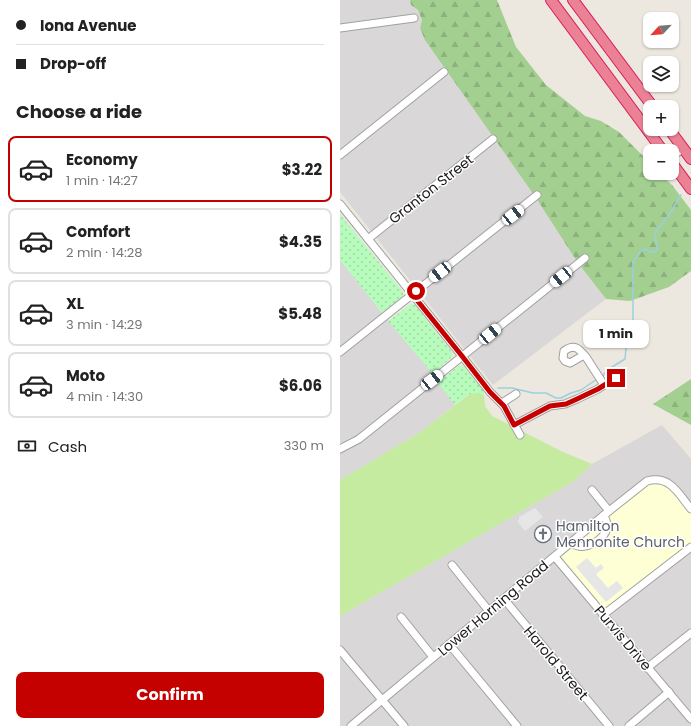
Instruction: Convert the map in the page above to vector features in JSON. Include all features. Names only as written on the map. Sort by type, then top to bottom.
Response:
[{"type":"highway","points":[[551,0],[658,144]]},
{"type":"highway","points":[[573,0],[648,100]]},
{"type":"highway","points":[[674,136],[691,159]]},
{"type":"highway","points":[[679,173],[691,189]]},
{"type":"street","points":[[340,28],[414,18]]},
{"type":"street","points":[[340,155],[444,72]]},
{"type":"street","name":"Granton Street","points":[[368,239],[493,139]]},
{"type":"street","points":[[679,151],[683,148]]},
{"type":"street","points":[[340,352],[537,196]]},
{"type":"street","points":[[340,204],[485,386],[502,404],[520,435]]},
{"type":"street","points":[[340,449],[359,438],[585,258]]},
{"type":"street","points":[[584,355],[604,385]]},
{"type":"street","points":[[514,425],[550,406],[566,404],[592,392],[616,378]]},
{"type":"street","points":[[502,404],[516,394]]},
{"type":"street","name":"Lower Horning Road","points":[[351,726],[488,611],[504,600],[607,513],[648,481],[655,479],[668,483],[691,508]]},
{"type":"street","points":[[571,543],[576,546],[591,544],[603,536],[608,526],[607,513],[592,490]]},
{"type":"street","points":[[603,615],[691,547]]},
{"type":"street","name":"Purvis Drive","points":[[555,557],[670,692],[691,719]]},
{"type":"street","points":[[452,565],[488,611]]},
{"type":"street","name":"Harold Street","points":[[504,600],[609,726]]},
{"type":"street","points":[[401,617],[433,657]]},
{"type":"street","points":[[648,668],[691,633]]},
{"type":"street","points":[[449,644],[517,726]]},
{"type":"street","points":[[341,653],[404,726]]},
{"type":"street","points":[[629,726],[670,692]]},
{"type":"shaded area","points":[[340,0],[410,0],[411,5],[418,10],[422,20],[420,28],[534,195],[578,263],[606,299],[493,385],[340,192]]},
{"type":"shaded area","points":[[340,260],[433,374],[455,405],[419,433],[340,480]]},
{"type":"shaded area","points":[[662,425],[691,459],[691,726],[340,726],[340,616],[574,481],[592,464]]},
{"type":"shaded area","points":[[648,482],[668,483],[691,509],[691,546],[603,614],[556,557]]},
{"type":"shaded area","points":[[535,508],[543,517],[525,531],[517,521],[519,520],[519,517]]},
{"type":"shaded area","points":[[587,558],[596,568],[601,564],[604,568],[596,574],[608,588],[617,581],[623,588],[606,602],[576,567]]},
{"type":"green space","points":[[410,0],[497,0],[516,47],[546,85],[585,116],[601,121],[619,132],[643,156],[643,180],[667,180],[691,210],[691,271],[669,287],[630,301],[606,299],[578,263],[534,195],[425,40],[420,28],[422,20],[418,10],[411,5]]},
{"type":"green space","points":[[340,214],[403,292],[403,296],[382,313],[340,260]]},
{"type":"green space","points":[[411,304],[415,305],[452,352],[453,356],[433,374],[388,321]]},
{"type":"green space","points":[[463,365],[484,391],[484,395],[468,395],[455,405],[438,383],[457,367]]},
{"type":"green space","points":[[691,379],[691,425],[653,404]]},
{"type":"green space","points":[[475,392],[484,395],[485,406],[492,416],[563,452],[592,464],[574,481],[340,616],[340,480],[419,433],[471,393]]},
{"type":"waterway","points":[[602,377],[607,370],[625,359],[625,338],[633,323],[633,262],[641,251],[645,249],[655,252],[657,249],[655,233],[669,215],[681,195]]},
{"type":"waterway","points":[[498,388],[512,388],[533,393],[546,393],[556,398],[561,398],[581,390],[597,379]]},
{"type":"place","name":"Hamilton Mennonite Church","points":[[543,534]]},
{"type":"route","points":[[416,291],[412,294],[490,392],[504,406],[514,425],[550,406],[566,404],[577,399],[616,378]]}]
